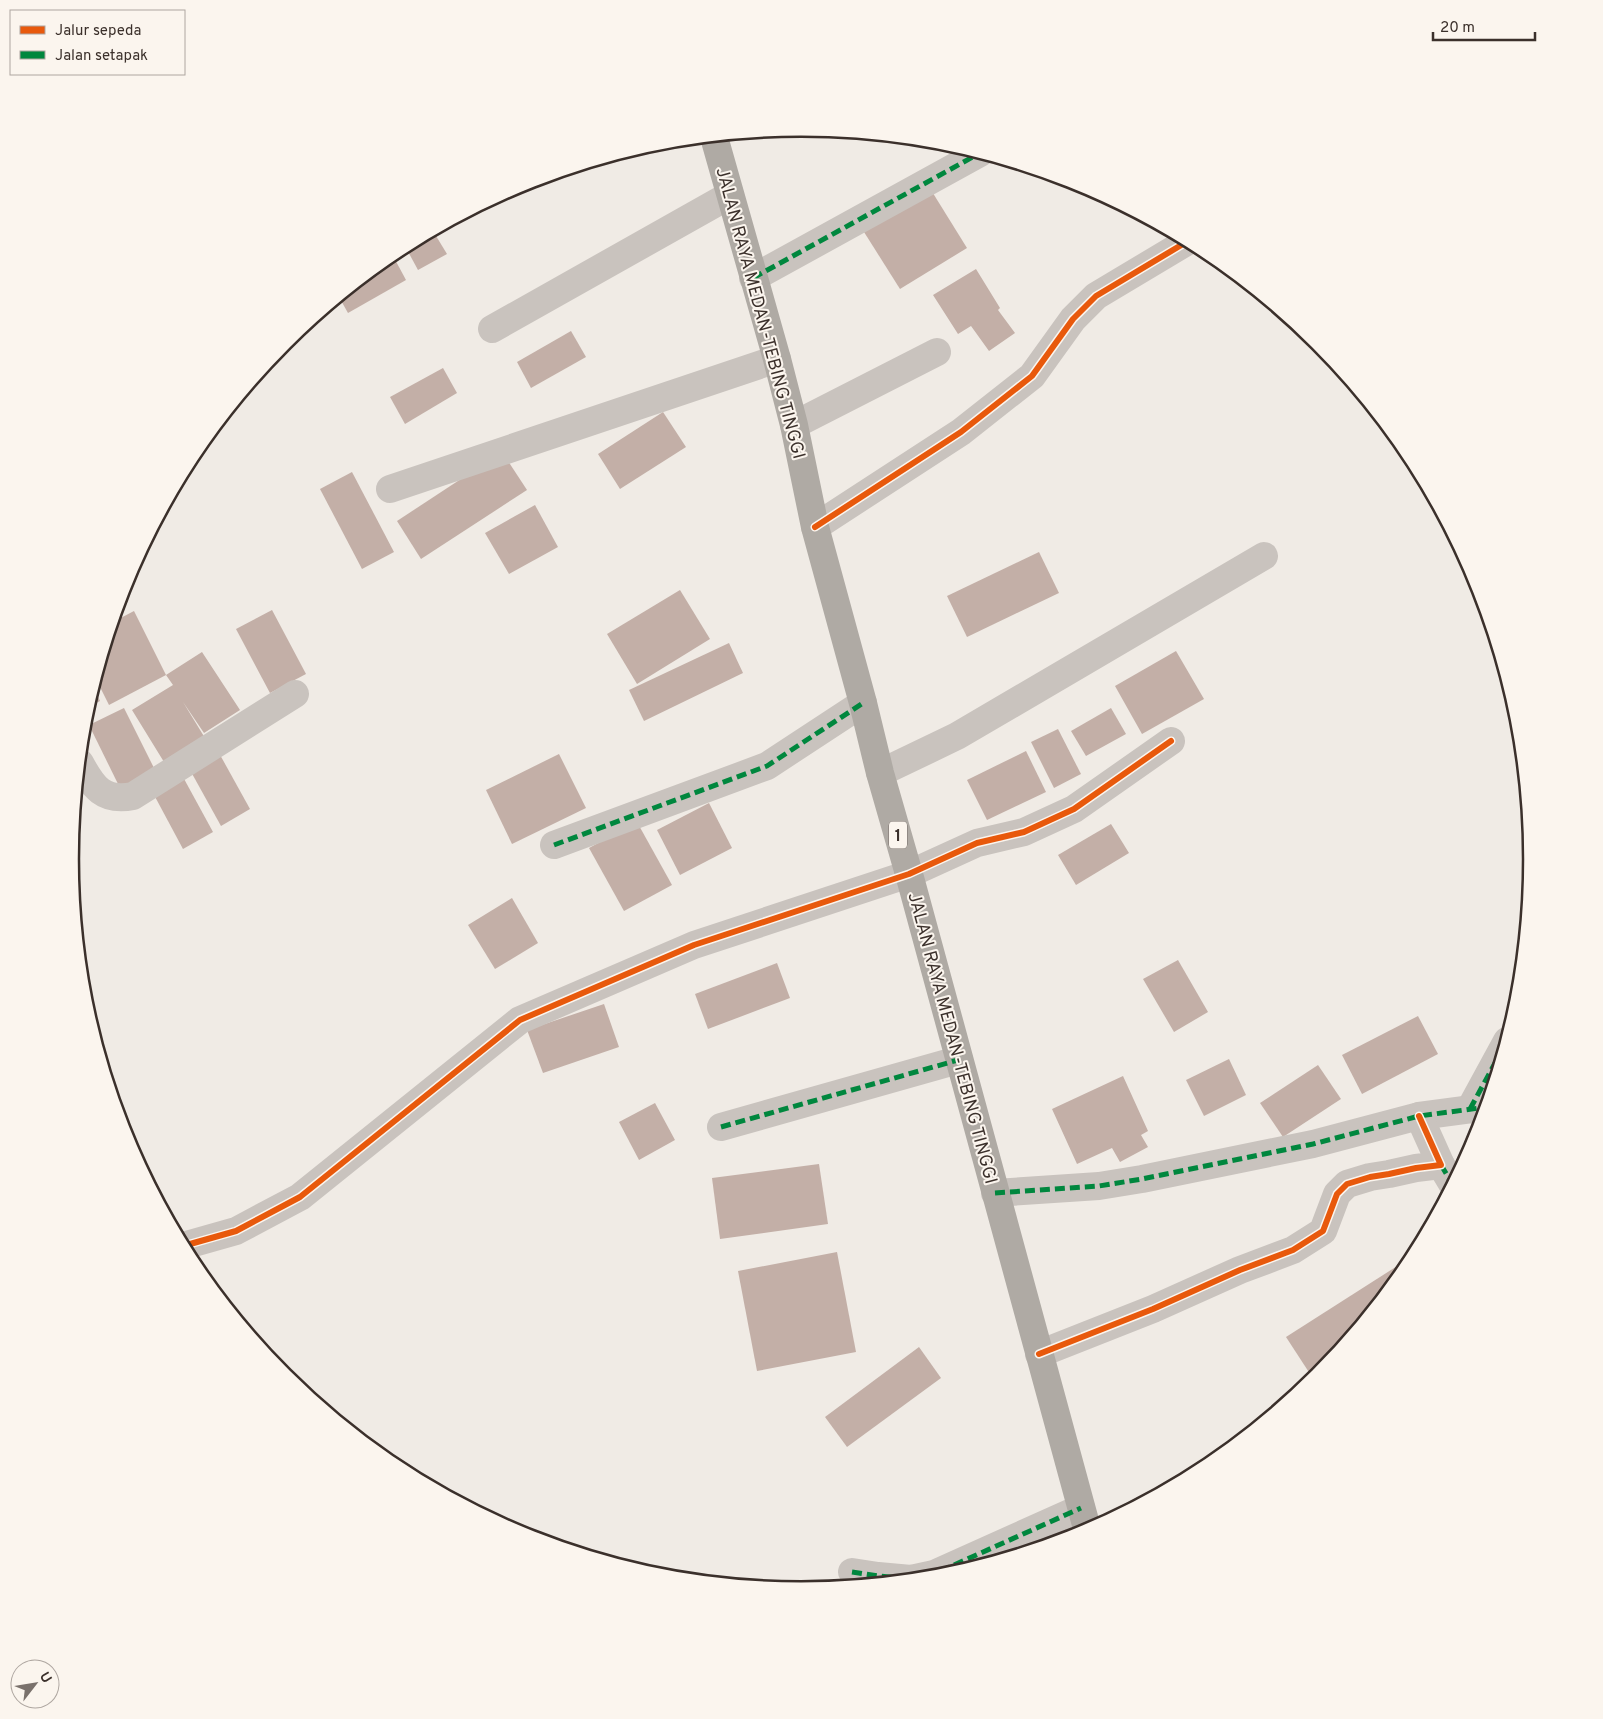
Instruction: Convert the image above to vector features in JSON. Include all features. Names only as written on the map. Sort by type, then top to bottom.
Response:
[{"type":"highway","name":"JALAN RAYA MEDAN-TEBING TINGGI","points":[[715,142],[777,359],[794,426],[815,527],[880,773],[1084,1520]]},
{"type":"street","points":[[753,278],[972,157]]},
{"type":"street","points":[[492,329],[730,196]]},
{"type":"street","points":[[815,527],[961,432],[1032,376],[1073,319],[1096,296],[1181,245]]},
{"type":"street","points":[[794,426],[937,352]]},
{"type":"street","points":[[390,489],[777,359]]},
{"type":"street","points":[[880,773],[958,736],[1264,556]]},
{"type":"street","points":[[84,771],[91,783],[106,796],[119,799],[133,796],[295,694]]},
{"type":"street","points":[[554,845],[767,766],[863,703]]},
{"type":"street","points":[[190,1244],[236,1231],[300,1197],[520,1020],[694,945],[909,874],[977,843],[1024,832],[1074,808],[1171,741]]},
{"type":"street","points":[[721,1127],[958,1060]]},
{"type":"street","points":[[995,1193],[1099,1186],[1142,1179],[1478,1108],[1488,1084]]},
{"type":"street","points":[[1038,1354],[1153,1309],[1240,1270],[1293,1250],[1323,1230],[1336,1194],[1347,1184],[1370,1177],[1416,1168],[1443,1168],[1420,1120]]},
{"type":"street","points":[[962,1564],[1084,1520]]},
{"type":"street","points":[[852,1572],[888,1577]]},
{"type":"building","points":[[931,190],[967,248],[900,289],[864,232]]},
{"type":"building","points":[[436,236],[447,254],[418,270],[409,253]]},
{"type":"building","points":[[396,262],[406,280],[348,313],[342,302]]},
{"type":"building","points":[[976,269],[1000,308],[998,310],[1015,333],[989,351],[971,326],[958,334],[933,295]]},
{"type":"building","points":[[571,331],[586,357],[531,388],[517,362]]},
{"type":"building","points":[[443,368],[457,393],[405,424],[390,397]]},
{"type":"building","points":[[663,412],[686,447],[620,489],[598,454]]},
{"type":"building","points":[[502,452],[527,490],[421,559],[397,521]]},
{"type":"building","points":[[352,472],[394,552],[362,569],[320,489]]},
{"type":"building","points":[[535,505],[558,547],[509,574],[485,533]]},
{"type":"building","points":[[1039,552],[1059,593],[967,637],[947,596]]},
{"type":"building","points":[[680,590],[710,639],[637,684],[607,634]]},
{"type":"building","points":[[272,610],[306,674],[270,693],[236,629]]},
{"type":"building","points":[[134,611],[166,675],[109,705],[100,687],[120,618]]},
{"type":"building","points":[[729,643],[743,673],[644,721],[629,690]]},
{"type":"building","points":[[1176,651],[1204,699],[1142,734],[1115,686]]},
{"type":"building","points":[[202,652],[240,710],[204,733],[183,702],[205,738],[164,762],[132,710],[173,685],[166,675]]},
{"type":"building","points":[[124,708],[155,770],[120,788],[91,729],[92,724]]},
{"type":"building","points":[[1111,708],[1126,734],[1086,756],[1071,731]]},
{"type":"building","points":[[1058,729],[1081,774],[1054,788],[1031,742]]},
{"type":"building","points":[[1026,751],[1046,792],[987,820],[967,780]]},
{"type":"building","points":[[219,753],[250,809],[221,826],[190,770]]},
{"type":"building","points":[[559,754],[586,808],[512,844],[486,790]]},
{"type":"building","points":[[183,777],[213,832],[183,849],[153,793]]},
{"type":"building","points":[[709,803],[732,848],[680,875],[657,830]]},
{"type":"building","points":[[637,822],[672,885],[624,911],[589,848]]},
{"type":"building","points":[[1111,824],[1129,853],[1076,885],[1058,855]]},
{"type":"building","points":[[512,898],[538,943],[495,969],[468,925]]},
{"type":"building","points":[[1178,960],[1208,1012],[1174,1032],[1143,979]]},
{"type":"building","points":[[777,963],[790,998],[708,1029],[695,994]]},
{"type":"building","points":[[604,1004],[619,1047],[543,1073],[527,1030]]},
{"type":"building","points":[[1418,1016],[1438,1054],[1362,1094],[1342,1055]]},
{"type":"building","points":[[1229,1059],[1246,1095],[1204,1116],[1186,1080]]},
{"type":"building","points":[[1318,1065],[1341,1099],[1283,1137],[1260,1103]]},
{"type":"building","points":[[1123,1076],[1148,1131],[1141,1135],[1148,1147],[1120,1162],[1112,1148],[1077,1164],[1052,1109]]},
{"type":"building","points":[[655,1103],[675,1140],[639,1160],[619,1122]]},
{"type":"building","points":[[819,1164],[828,1224],[720,1239],[712,1178]]},
{"type":"building","points":[[837,1252],[856,1352],[757,1371],[738,1271]]},
{"type":"building","points":[[1399,1265],[1345,1336],[1310,1374],[1286,1337]]},
{"type":"building","points":[[919,1347],[941,1378],[847,1447],[825,1417]]},
{"type":"marked path","points":[[753,278],[972,157]]},
{"type":"marked path","points":[[554,845],[767,766],[863,703]]},
{"type":"marked path","points":[[721,1127],[958,1060]]},
{"type":"marked path","points":[[1470,1109],[1495,1063]]},
{"type":"marked path","points":[[995,1193],[1099,1186],[1142,1179],[1313,1144],[1419,1116],[1480,1108]]},
{"type":"marked path","points":[[1441,1165],[1450,1180]]},
{"type":"marked path","points":[[951,1566],[1081,1508]]},
{"type":"marked path","points":[[852,1572],[888,1577]]},
{"type":"cycle path","points":[[815,527],[961,432],[1032,376],[1073,319],[1096,296],[1181,245]]},
{"type":"cycle path","points":[[190,1244],[236,1231],[300,1197],[520,1020],[694,945],[909,874],[977,843],[1024,832],[1074,809],[1171,741]]},
{"type":"cycle path","points":[[1039,1354],[1153,1309],[1240,1270],[1293,1250],[1323,1231],[1337,1194],[1347,1184],[1370,1177],[1441,1165],[1419,1116]]}]
